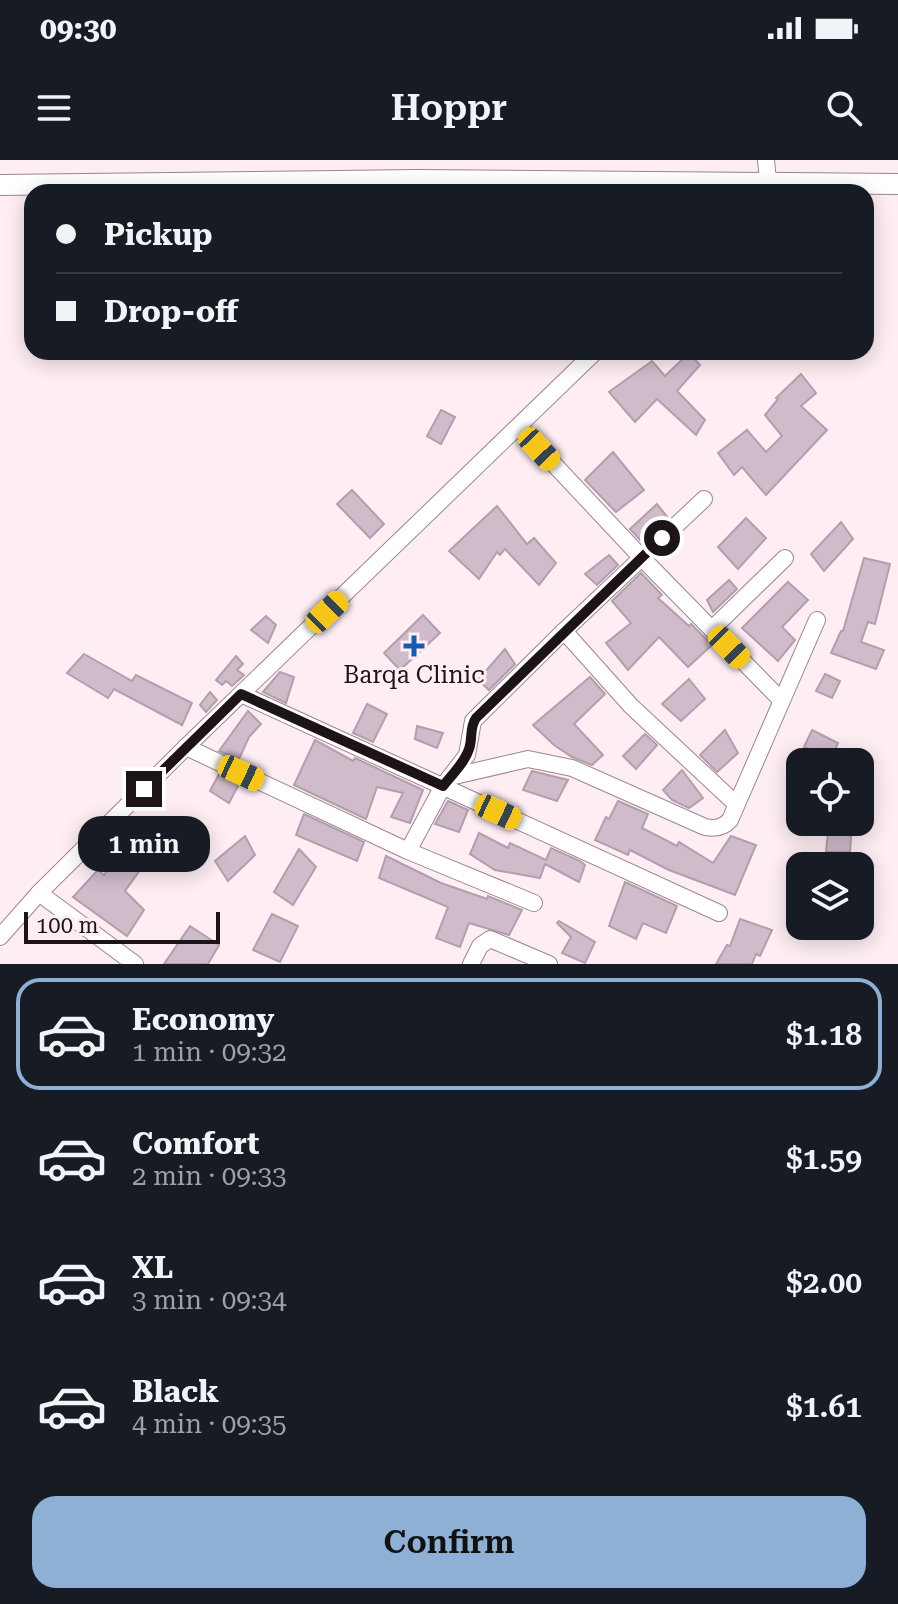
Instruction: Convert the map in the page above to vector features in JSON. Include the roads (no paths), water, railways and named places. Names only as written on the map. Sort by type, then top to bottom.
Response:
[{"type":"main road","points":[[83,184],[417,180],[647,184]]},
{"type":"main road","points":[[874,184],[898,184]]},
{"type":"main road","points":[[0,185],[24,185]]},
{"type":"street","points":[[762,184],[766,160]]},
{"type":"street","points":[[0,937],[39,893],[186,747],[587,360]]},
{"type":"street","points":[[519,427],[780,699]]},
{"type":"street","points":[[408,851],[446,782],[470,748],[473,721],[704,499]]},
{"type":"street","points":[[712,629],[785,558]]},
{"type":"street","points":[[446,782],[528,759],[572,768],[714,829],[725,825],[817,620]]},
{"type":"street","points":[[564,631],[631,706],[736,804]]},
{"type":"street","points":[[241,694],[446,782],[719,913]]},
{"type":"street","points":[[186,747],[408,851],[534,903]]},
{"type":"street","points":[[39,893],[135,964]]},
{"type":"street","points":[[471,964],[480,946],[490,939],[549,964]]},
{"type":"place","name":"Barqa Clinic","points":[[414,646]]}]
